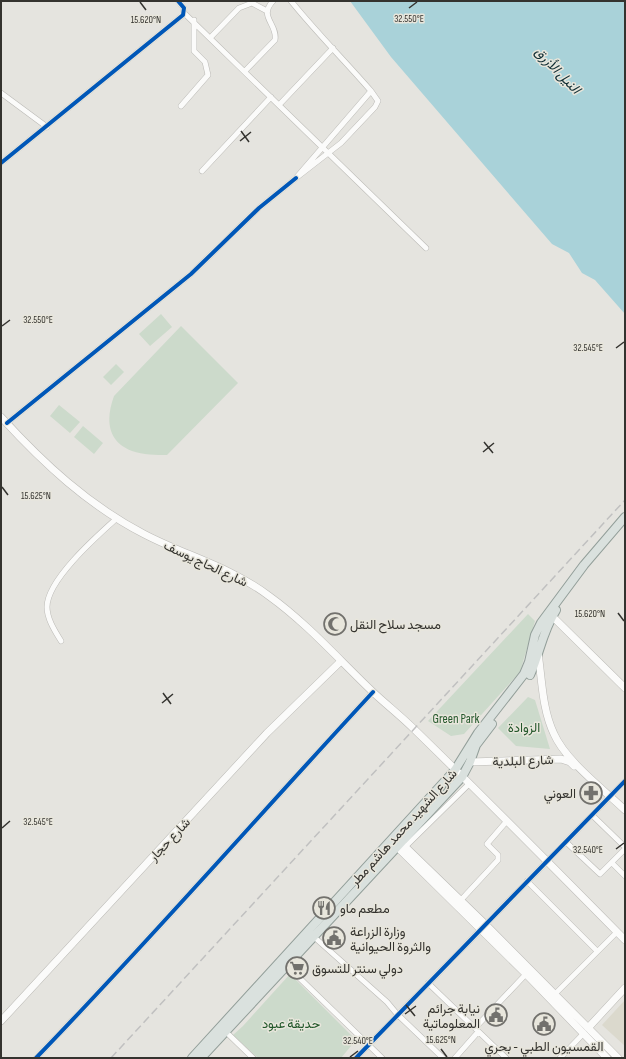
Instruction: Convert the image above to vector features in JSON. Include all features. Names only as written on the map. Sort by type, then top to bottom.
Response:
[{"type":"main road","name":"شارع الشهيد محمد هاشم مطر","points":[[201,1058],[222,1029],[455,770],[478,734],[524,674],[529,662],[535,635],[541,623],[584,565],[625,517]]},
{"type":"main road","name":"شارع الشهيد محمد هاشم مطر","points":[[192,1058],[286,965],[402,845],[462,777],[470,762],[476,745],[529,677],[543,634],[552,616],[625,522]]},
{"type":"street","points":[[178,1],[184,8],[184,13],[194,20],[426,248]]},
{"type":"street","points":[[245,71],[275,40],[276,35],[267,12],[268,7],[273,1]]},
{"type":"street","points":[[7,423],[191,274],[259,208],[329,154],[378,103],[371,91],[333,48],[314,30],[291,1]]},
{"type":"street","points":[[211,37],[241,6],[252,3],[267,12]]},
{"type":"street","points":[[1,163],[164,32],[184,13]]},
{"type":"street","points":[[181,106],[208,75],[205,62],[194,51],[194,20]]},
{"type":"street","points":[[280,105],[333,48]]},
{"type":"street","points":[[296,178],[371,91]]},
{"type":"street","points":[[1,93],[47,127]]},
{"type":"street","points":[[202,171],[271,97]]},
{"type":"street","name":"شارع الحاج يوسف","points":[[1,417],[49,467],[81,494],[116,518],[146,535],[241,577],[300,620],[373,692],[414,729],[625,940]]},
{"type":"street","points":[[61,641],[48,612],[47,605],[50,597],[66,568],[116,518]]},
{"type":"street","points":[[552,616],[625,688]]},
{"type":"street","name":"شارع البلدية","points":[[538,652],[546,708],[554,734],[562,749],[625,815]]},
{"type":"street","name":"شارع حجار","points":[[1,1022],[267,733],[341,661]]},
{"type":"street","points":[[36,1058],[140,949],[373,692]]},
{"type":"street","name":"شارع البلدية","points":[[470,762],[561,759],[570,762],[625,810]]},
{"type":"street","points":[[356,1058],[397,1014],[625,781]]},
{"type":"street","points":[[402,845],[468,784]]},
{"type":"street","points":[[566,842],[600,874],[612,863],[625,848],[592,815]]},
{"type":"street","points":[[460,900],[498,860],[498,855],[487,844],[506,822]]},
{"type":"street","points":[[393,839],[402,845],[460,900],[526,974],[586,1031],[618,1058]]},
{"type":"street","points":[[402,845],[554,996],[586,1031],[607,1058]]},
{"type":"street","points":[[612,863],[625,876]]},
{"type":"street","points":[[527,881],[597,951]]},
{"type":"street","points":[[554,996],[617,932]]},
{"type":"street","points":[[313,936],[387,1002],[397,1014],[443,1058]]},
{"type":"street","points":[[286,965],[382,1058]]},
{"type":"street","points":[[456,1058],[476,1030],[526,974]]},
{"type":"street","points":[[428,983],[506,1058]]},
{"type":"street","points":[[560,1058],[625,988]]},
{"type":"street","points":[[222,1029],[253,1058]]},
{"type":"shaded area","points":[[625,1000],[625,1046],[602,1025]]},
{"type":"green space","points":[[161,314],[172,327],[150,346],[139,334]]},
{"type":"green space","points":[[181,326],[238,383],[167,455],[145,454],[132,451],[123,447],[117,441],[110,428],[109,420],[111,404],[114,396]]},
{"type":"green space","points":[[116,364],[124,372],[111,385],[103,377]]},
{"type":"green space","points":[[59,405],[80,422],[70,433],[50,416]]},
{"type":"green space","points":[[83,426],[103,443],[94,454],[74,437]]},
{"type":"green space","name":"Green Park","points":[[528,614],[535,621],[520,672],[464,734],[451,736],[428,721]]},
{"type":"green space","name":"الزوادة","points":[[528,697],[535,700],[550,749],[516,746],[498,728]]},
{"type":"green space","name":"حديقة عبود","points":[[290,974],[356,1040],[341,1058],[258,1058],[233,1035]]},
{"type":"water","name":"النيل الأزرق","points":[[350,1],[625,1],[625,314],[595,280],[582,273],[569,253],[552,244],[391,57]]},
{"type":"railway","points":[[111,1058],[625,500]]},
{"type":"cycle path","points":[[1,163],[183,15],[184,8],[178,1]]},
{"type":"cycle path","points":[[7,423],[191,274],[259,208],[296,178]]},
{"type":"cycle path","points":[[36,1058],[163,922],[373,692]]},
{"type":"cycle path","points":[[356,1058],[625,781]]},
{"type":"place","name":"مسجد سلاح النقل","points":[[335,624]]},
{"type":"place","name":"العوني","points":[[591,793]]},
{"type":"place","name":"مطعم ماو","points":[[324,908]]},
{"type":"place","name":"وزارة الزراعة والثروة الحيوانية","points":[[334,938]]},
{"type":"place","name":"دولي سنتر للتسوق","points":[[297,968]]},
{"type":"place","name":"نيابة جرائم المعلوماتية","points":[[496,1015]]},
{"type":"place","name":"القمسيون الطبي - بحري","points":[[544,1024]]}]
